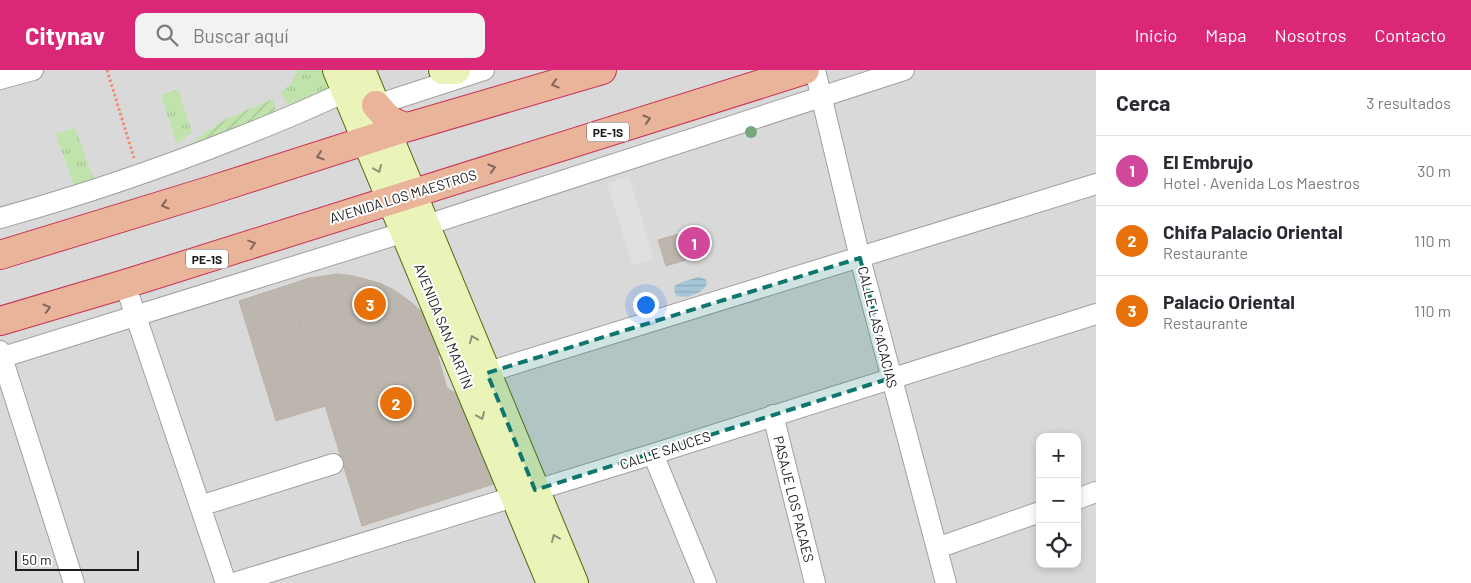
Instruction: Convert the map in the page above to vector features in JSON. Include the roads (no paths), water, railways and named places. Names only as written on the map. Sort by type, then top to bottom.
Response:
[{"type":"highway","points":[[0,255],[365,109],[602,70]]},
{"type":"highway","name":"AVENIDA LOS MAESTROS","points":[[0,321],[125,284],[804,70]]},
{"type":"main road","points":[[443,70],[456,70]]},
{"type":"main road","name":"AVENIDA SAN MARTÍN","points":[[365,109],[525,493],[574,583]]},
{"type":"main road","name":"AVENIDA SAN MARTÍN","points":[[525,493],[551,583]]},
{"type":"street","points":[[0,79],[33,70]]},
{"type":"street","points":[[0,218],[139,175],[276,122],[365,109],[484,70]]},
{"type":"street","name":"CALLE LAS ACACIAS","points":[[815,70],[860,258],[946,583]]},
{"type":"street","points":[[74,583],[1,356],[416,229],[904,70]]},
{"type":"street","points":[[476,376],[1096,184]]},
{"type":"street","points":[[125,284],[200,506],[237,582]]},
{"type":"street","name":"CALLE SAUCES","points":[[237,582],[653,454],[1096,314]]},
{"type":"street","name":"PASAJE LOS PACAES","points":[[773,415],[815,583]]},
{"type":"street","points":[[653,454],[706,583]]},
{"type":"street","points":[[200,506],[333,464]]},
{"type":"street","points":[[1081,498],[1096,492]]},
{"type":"street","points":[[937,548],[1036,513]]},
{"type":"water","points":[[698,277],[705,279],[707,283],[700,291],[687,297],[680,297],[675,294],[674,287],[677,284]]},
{"type":"place","name":"El Embrujo","points":[[694,243]]},
{"type":"place","name":"Palacio Oriental","points":[[370,304]]},
{"type":"place","name":"Chifa Palacio Oriental","points":[[396,403]]}]
